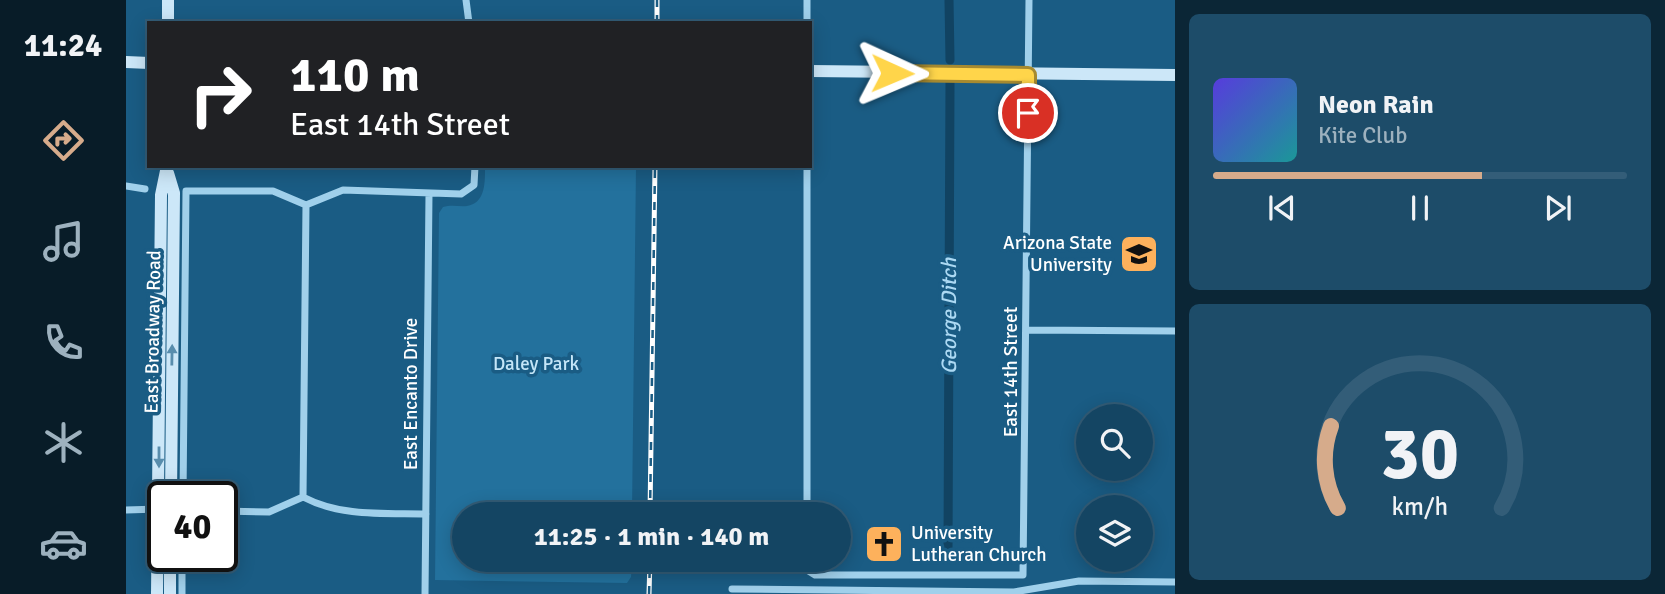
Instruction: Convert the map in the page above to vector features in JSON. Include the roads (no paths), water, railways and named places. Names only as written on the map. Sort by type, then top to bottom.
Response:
[{"type":"main road","points":[[169,0],[169,21]]},
{"type":"main road","points":[[126,62],[147,63]]},
{"type":"main road","points":[[812,71],[1175,75]]},
{"type":"main road","name":"East Broadway Road","points":[[167,168],[174,192],[171,481]]},
{"type":"main road","name":"East Broadway Road","points":[[160,481],[161,195],[167,168]]},
{"type":"main road","name":"East Broadway Road","points":[[158,594],[159,572]]},
{"type":"main road","points":[[170,572],[170,594]]},
{"type":"street","points":[[466,0],[469,21]]},
{"type":"street","points":[[807,0],[807,21]]},
{"type":"street","name":"East 14th Street","points":[[810,572],[815,575],[1023,575],[1029,0]]},
{"type":"street","points":[[183,481],[186,191],[273,191],[306,205],[343,190],[461,194],[471,188],[475,180],[475,168]]},
{"type":"street","points":[[807,168],[807,502]]},
{"type":"street","points":[[126,186],[145,190]]},
{"type":"street","name":"East Encanto Drive","points":[[425,594],[429,194]]},
{"type":"street","points":[[303,497],[306,205]]},
{"type":"street","points":[[1027,330],[1175,331]]},
{"type":"street","points":[[303,497],[321,506],[346,512],[426,514]]},
{"type":"street","points":[[238,511],[269,512],[303,497]]},
{"type":"street","points":[[126,510],[147,509]]},
{"type":"street","points":[[181,594],[182,574]]},
{"type":"street","points":[[732,589],[1014,592],[1079,582],[1175,582]]},
{"type":"waterway","name":"George Ditch","points":[[949,0],[950,60]]},
{"type":"waterway","name":"George Ditch","points":[[948,549],[950,83]]},
{"type":"railway","points":[[657,0],[657,21]]},
{"type":"railway","points":[[650,502],[655,168]]},
{"type":"railway","points":[[649,594],[650,572]]},
{"type":"place","name":"Arizona State University","points":[[1139,254]]},
{"type":"place","name":"University Lutheran Church","points":[[884,544]]},
{"type":"park label","name":"Daley Park","points":[[536,364]]}]
